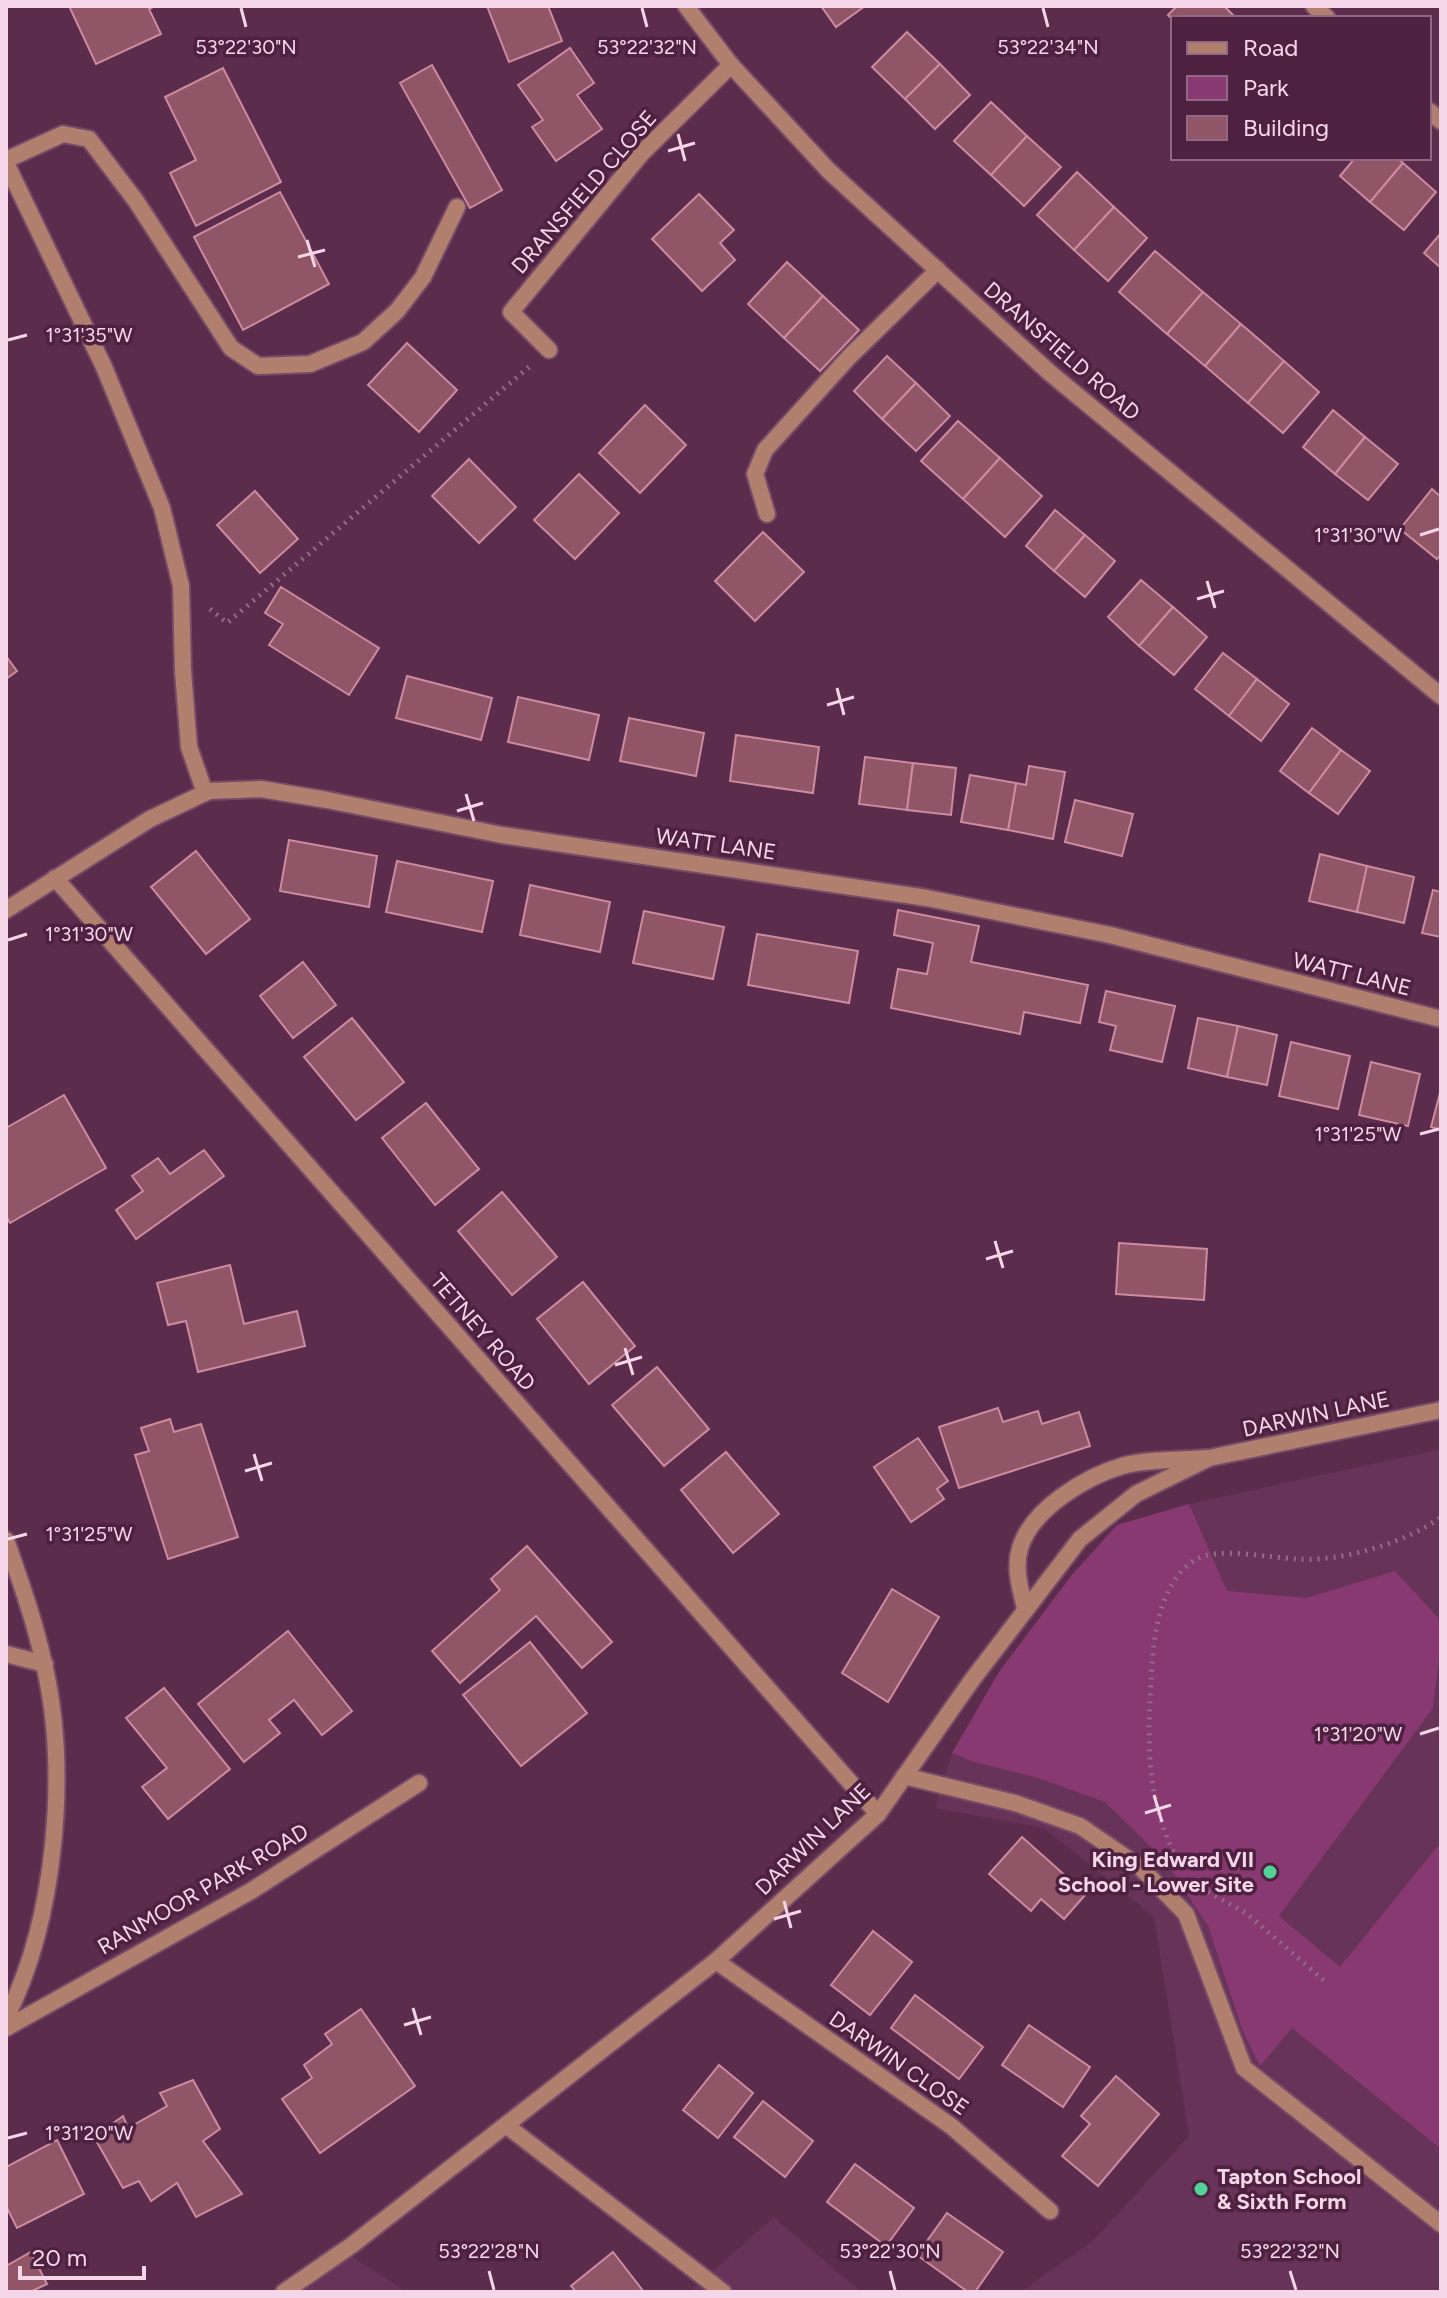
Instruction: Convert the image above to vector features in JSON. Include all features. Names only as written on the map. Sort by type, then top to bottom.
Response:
[{"type":"street","name":"DRANSFIELD ROAD","points":[[686,6],[731,65],[829,171],[1050,373],[1441,696]]},
{"type":"street","name":"DRANSFIELD CLOSE","points":[[549,350],[511,312],[642,153],[731,65]]},
{"type":"street","points":[[205,793],[189,747],[181,586],[162,508],[104,367],[6,162],[63,134],[89,139],[136,201],[231,348],[258,366],[310,364],[363,342],[397,311],[423,277],[457,207]]},
{"type":"street","points":[[767,514],[755,474],[765,450],[849,357],[938,270]]},
{"type":"street","name":"WATT LANE","points":[[6,910],[150,819],[205,793],[261,789],[502,835],[927,898],[1110,935],[1441,1019]]},
{"type":"street","name":"TETNEY ROAD","points":[[55,878],[878,1814]]},
{"type":"street","name":"DARWIN LANE","points":[[284,2292],[352,2245],[716,1961],[878,1814],[1025,1608],[1080,1539],[1136,1494],[1209,1458],[1441,1410]]},
{"type":"street","points":[[1025,1608],[1017,1579],[1020,1547],[1041,1513],[1077,1484],[1124,1465],[1209,1458]]},
{"type":"street","points":[[6,1540],[45,1664],[58,1767],[53,1845],[39,1923],[23,1983],[6,2018]]},
{"type":"street","points":[[6,1654],[45,1664]]},
{"type":"street","points":[[904,1776],[1015,1803],[1080,1826],[1140,1867],[1186,1914],[1244,2068],[1441,2224]]},
{"type":"street","name":"RANMOOR PARK ROAD","points":[[6,2028],[251,1891],[419,1783]]},
{"type":"street","name":"DARWIN CLOSE","points":[[716,1961],[951,2126],[1050,2211]]},
{"type":"street","points":[[507,2126],[723,2292]]},
{"type":"path","points":[[227,623],[549,350]]},
{"type":"path","points":[[1327,1983],[1246,1913],[1189,1882],[1163,1833],[1150,1780],[1149,1717],[1152,1661],[1161,1612],[1173,1581],[1196,1559],[1232,1553],[1300,1560],[1359,1553],[1428,1527],[1441,1517]]},
{"type":"path","points":[[1170,1898],[1189,1882]]},
{"type":"shaded area","name":"King Edward VII School - Lower Site","points":[[1441,1449],[1441,2292],[1020,2292],[1093,2241],[1189,2136],[1154,1917],[1044,1828],[935,1808],[952,1753],[999,1672],[1071,1576],[1117,1525],[1189,1504]]},
{"type":"shaded area","points":[[774,2217],[861,2292],[689,2292]]},
{"type":"shaded area","points":[[348,2254],[407,2292],[287,2292]]},
{"type":"green space","points":[[1189,1504],[1227,1591],[1306,1598],[1395,1571],[1441,1621],[1433,1708],[1279,1916],[1340,1967],[1441,1842],[1441,2149],[1292,2028],[1260,2066],[1242,2029],[1208,1926],[1166,1862],[1105,1802],[1038,1778],[974,1762],[952,1753],[999,1672],[1071,1576],[1117,1525]]},
{"type":"building","points":[[69,6],[155,6],[149,9],[161,34],[96,64]]},
{"type":"building","points":[[487,6],[548,6],[562,41],[509,62]]},
{"type":"building","points":[[821,6],[865,6],[836,27]]},
{"type":"building","points":[[1177,6],[1224,6],[1233,15],[1171,18],[1168,15]]},
{"type":"building","points":[[907,32],[940,64],[905,99],[872,67]]},
{"type":"building","points":[[570,48],[594,83],[577,95],[602,129],[556,161],[532,127],[543,120],[518,85]]},
{"type":"building","points":[[940,64],[970,95],[935,129],[905,99]]},
{"type":"building","points":[[432,65],[502,190],[470,208],[400,83]]},
{"type":"building","points":[[223,68],[281,182],[196,226],[170,173],[196,160],[165,97]]},
{"type":"building","points":[[991,102],[1027,136],[991,175],[954,141]]},
{"type":"building","points":[[1027,136],[1061,167],[1024,206],[991,175]]},
{"type":"building","points":[[1353,160],[1399,160],[1403,163],[1370,202],[1340,176]]},
{"type":"building","points":[[1403,163],[1436,192],[1404,230],[1370,202]]},
{"type":"building","points":[[1077,172],[1114,207],[1074,250],[1037,215]]},
{"type":"building","points":[[280,192],[329,284],[243,330],[194,237]]},
{"type":"building","points":[[699,194],[734,230],[720,243],[735,260],[702,291],[652,239]]},
{"type":"building","points":[[1114,207],[1147,238],[1108,281],[1074,250]]},
{"type":"building","points":[[1441,233],[1441,268],[1424,253]]},
{"type":"building","points":[[1155,251],[1203,292],[1167,334],[1119,292]]},
{"type":"building","points":[[787,262],[823,296],[784,338],[748,304]]},
{"type":"building","points":[[1203,292],[1241,324],[1205,366],[1167,334]]},
{"type":"building","points":[[823,296],[859,330],[820,371],[784,338]]},
{"type":"building","points":[[1241,324],[1284,361],[1248,403],[1205,366]]},
{"type":"building","points":[[407,343],[457,390],[419,432],[368,385]]},
{"type":"building","points":[[887,356],[916,383],[882,419],[854,391]]},
{"type":"building","points":[[1284,361],[1319,392],[1283,433],[1248,403]]},
{"type":"building","points":[[916,383],[950,416],[916,451],[882,419]]},
{"type":"building","points":[[645,405],[686,445],[640,493],[599,453]]},
{"type":"building","points":[[1333,410],[1365,437],[1335,474],[1303,447]]},
{"type":"building","points":[[958,421],[1000,458],[963,499],[921,461]]},
{"type":"building","points":[[1365,437],[1398,464],[1368,500],[1335,474]]},
{"type":"building","points":[[1000,458],[1042,496],[1005,537],[963,499]]},
{"type":"building","points":[[469,459],[516,507],[479,543],[432,496]]},
{"type":"building","points":[[579,474],[619,513],[575,559],[534,520]]},
{"type":"building","points":[[1432,489],[1441,497],[1441,554],[1437,559],[1400,529]]},
{"type":"building","points":[[255,491],[298,539],[260,573],[217,525]]},
{"type":"building","points":[[1055,510],[1085,535],[1054,571],[1026,546]]},
{"type":"building","points":[[763,532],[804,572],[755,621],[715,581]]},
{"type":"building","points":[[1085,535],[1115,561],[1085,597],[1054,571]]},
{"type":"building","points":[[1141,580],[1173,607],[1139,646],[1108,617]]},
{"type":"building","points":[[281,587],[379,648],[349,695],[269,645],[283,624],[265,613]]},
{"type":"building","points":[[1173,607],[1207,637],[1174,675],[1139,646]]},
{"type":"building","points":[[1223,653],[1257,679],[1229,716],[1195,689]]},
{"type":"building","points":[[6,656],[17,671],[6,679]]},
{"type":"building","points":[[407,676],[492,698],[481,740],[396,718]]},
{"type":"building","points":[[1257,679],[1289,704],[1261,741],[1229,716]]},
{"type":"building","points":[[518,697],[599,715],[589,760],[508,742]]},
{"type":"building","points":[[629,718],[704,733],[696,776],[620,761]]},
{"type":"building","points":[[1312,728],[1341,750],[1309,793],[1280,771]]},
{"type":"building","points":[[736,735],[819,747],[813,793],[730,781]]},
{"type":"building","points":[[1341,750],[1370,771],[1338,814],[1309,793]]},
{"type":"building","points":[[865,757],[913,763],[907,810],[859,804]]},
{"type":"building","points":[[913,763],[956,768],[951,815],[907,810]]},
{"type":"building","points":[[1029,766],[1065,772],[1053,839],[1008,830],[1016,783],[1026,785]]},
{"type":"building","points":[[970,775],[1016,783],[1008,830],[961,822]]},
{"type":"building","points":[[1075,800],[1133,814],[1122,856],[1065,842]]},
{"type":"building","points":[[289,840],[377,856],[369,907],[280,891]]},
{"type":"building","points":[[196,851],[250,919],[206,954],[151,887]]},
{"type":"building","points":[[1320,854],[1367,866],[1357,912],[1309,901]]},
{"type":"building","points":[[397,861],[493,881],[482,932],[386,912]]},
{"type":"building","points":[[1367,866],[1414,877],[1404,923],[1357,912]]},
{"type":"building","points":[[530,885],[610,902],[600,952],[520,935]]},
{"type":"building","points":[[1433,890],[1441,892],[1441,937],[1422,933]]},
{"type":"building","points":[[898,910],[979,926],[971,962],[1088,985],[1080,1023],[1024,1012],[1020,1034],[891,1008],[898,969],[927,974],[933,943],[894,935]]},
{"type":"building","points":[[644,911],[724,927],[713,979],[633,963]]},
{"type":"building","points":[[757,934],[858,951],[849,1003],[748,985]]},
{"type":"building","points":[[303,962],[336,1005],[293,1038],[260,996]]},
{"type":"building","points":[[1106,991],[1175,1006],[1162,1062],[1110,1050],[1116,1026],[1099,1022]]},
{"type":"building","points":[[352,1018],[404,1082],[356,1120],[304,1057]]},
{"type":"building","points":[[1198,1018],[1238,1026],[1227,1077],[1188,1068]]},
{"type":"building","points":[[1238,1026],[1277,1035],[1267,1085],[1227,1077]]},
{"type":"building","points":[[1291,1042],[1350,1056],[1338,1109],[1279,1096]]},
{"type":"building","points":[[1371,1062],[1420,1074],[1408,1126],[1359,1115]]},
{"type":"building","points":[[1441,1089],[1441,1130],[1431,1127]]},
{"type":"building","points":[[64,1095],[106,1168],[10,1223],[6,1216],[6,1128]]},
{"type":"building","points":[[426,1103],[479,1169],[435,1205],[382,1138]]},
{"type":"building","points":[[204,1150],[224,1176],[136,1239],[116,1210],[143,1191],[132,1176],[158,1158],[170,1174]]},
{"type":"building","points":[[502,1192],[557,1257],[512,1295],[458,1231]]},
{"type":"building","points":[[1119,1243],[1207,1249],[1204,1300],[1116,1294]]},
{"type":"building","points":[[230,1265],[244,1324],[297,1311],[305,1346],[198,1372],[186,1321],[168,1325],[157,1283]]},
{"type":"building","points":[[583,1282],[635,1346],[589,1384],[537,1319]]},
{"type":"building","points":[[657,1367],[709,1429],[664,1466],[612,1405]]},
{"type":"building","points":[[998,1408],[1003,1422],[1038,1411],[1042,1424],[1079,1412],[1090,1446],[959,1488],[939,1427]]},
{"type":"building","points":[[170,1419],[174,1432],[201,1424],[238,1537],[168,1559],[135,1455],[149,1451],[141,1428]]},
{"type":"building","points":[[918,1438],[948,1481],[937,1489],[944,1499],[911,1522],[874,1467]]},
{"type":"building","points":[[726,1452],[779,1514],[733,1553],[681,1490]]},
{"type":"building","points":[[527,1546],[612,1642],[582,1668],[536,1616],[460,1683],[432,1651],[500,1590],[491,1579]]},
{"type":"building","points":[[892,1589],[939,1617],[888,1702],[842,1673]]},
{"type":"building","points":[[288,1631],[352,1711],[322,1735],[294,1700],[269,1720],[280,1733],[244,1762],[198,1704]]},
{"type":"building","points":[[530,1642],[587,1713],[521,1766],[463,1695]]},
{"type":"building","points":[[164,1688],[230,1769],[168,1819],[142,1787],[167,1768],[126,1718]]},
{"type":"building","points":[[1022,1837],[1086,1894],[1064,1919],[1041,1899],[1031,1911],[989,1874]]},
{"type":"building","points":[[873,1931],[912,1962],[870,2015],[831,1985]]},
{"type":"building","points":[[915,1995],[983,2047],[959,2079],[891,2028]]},
{"type":"building","points":[[361,2009],[415,2086],[320,2153],[282,2099],[312,2078],[304,2065],[332,2044],[325,2034]]},
{"type":"building","points":[[1029,2025],[1090,2067],[1063,2107],[1002,2065]]},
{"type":"building","points":[[719,2065],[753,2093],[718,2138],[683,2110]]},
{"type":"building","points":[[1116,2076],[1159,2114],[1098,2186],[1062,2156],[1090,2124],[1081,2116]]},
{"type":"building","points":[[193,2080],[220,2129],[203,2141],[242,2194],[196,2217],[177,2183],[151,2201],[139,2181],[123,2188],[94,2137],[123,2116],[128,2128],[167,2106],[160,2093]]},
{"type":"building","points":[[763,2101],[813,2141],[785,2177],[734,2137]]},
{"type":"building","points":[[57,2140],[84,2194],[17,2228],[6,2206],[6,2167]]},
{"type":"building","points":[[855,2164],[914,2208],[886,2246],[827,2202]]},
{"type":"building","points":[[947,2213],[1003,2252],[975,2292],[968,2292],[917,2255]]},
{"type":"building","points":[[31,2252],[47,2284],[30,2292],[6,2292],[6,2266]]},
{"type":"building","points":[[613,2252],[644,2292],[576,2292],[571,2286]]},
{"type":"place","name":"King Edward VII School - Lower Site","points":[[1270,1872]]},
{"type":"place","name":"Tapton School & Sixth Form","points":[[1201,2189]]}]
